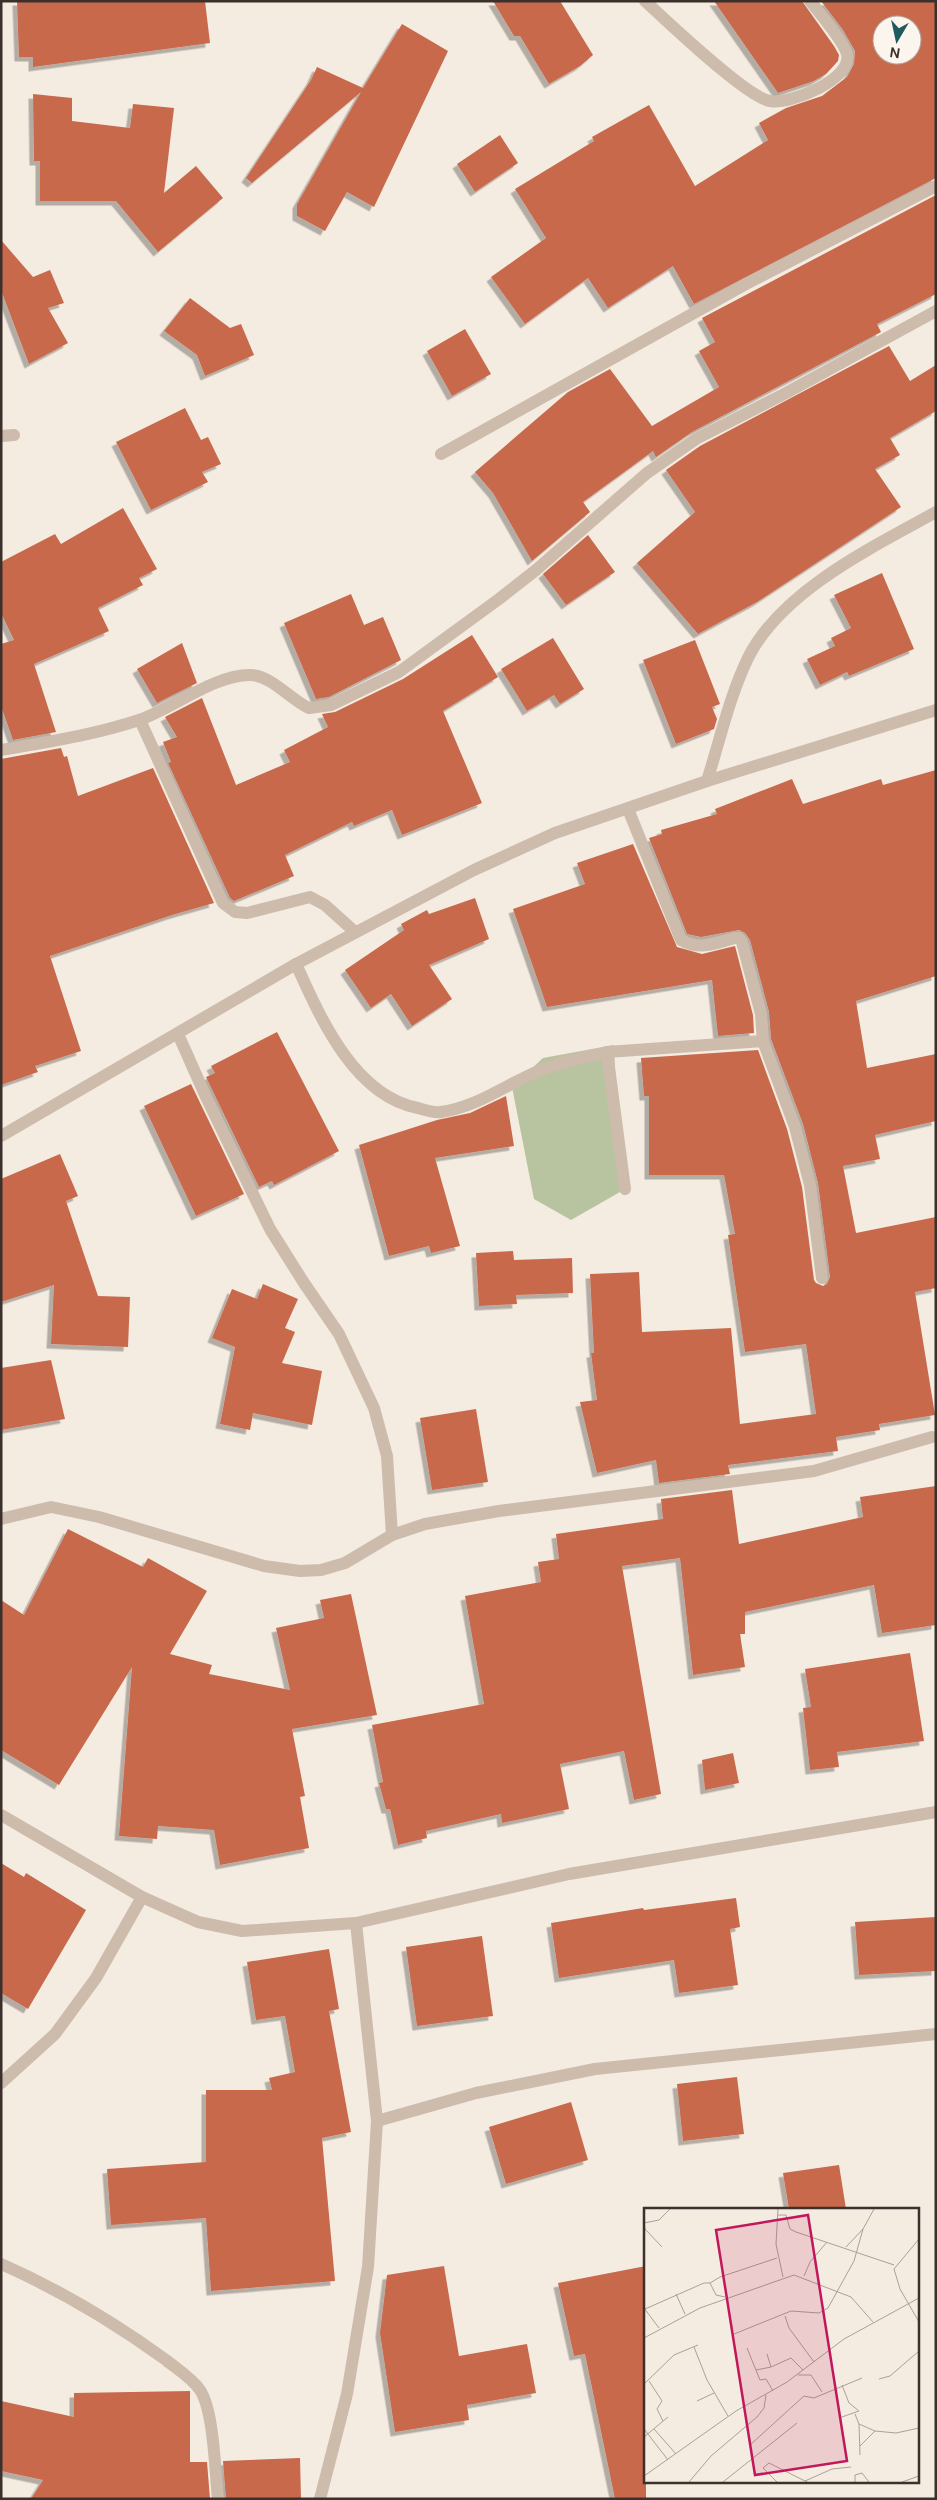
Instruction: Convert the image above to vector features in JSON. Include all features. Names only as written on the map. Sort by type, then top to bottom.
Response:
[{"type":"street","points":[[645,1],[713,62],[754,94],[769,102],[784,101],[803,95],[839,76],[847,66],[847,54],[810,1]]},
{"type":"street","points":[[441,454],[746,284],[936,186]]},
{"type":"street","points":[[1,750],[50,741],[140,720],[231,678],[252,675],[274,684],[300,704],[310,708],[331,705],[399,672],[507,593],[647,473],[696,439],[786,393],[936,311]]},
{"type":"street","points":[[1,436],[14,434]]},
{"type":"street","points":[[707,781],[750,656],[774,620],[826,576],[936,512]]},
{"type":"street","points":[[1,1136],[296,964],[474,870],[555,834],[707,781],[936,710]]},
{"type":"street","points":[[140,720],[223,903],[235,912],[248,913],[310,897],[325,905],[355,932]]},
{"type":"street","points":[[628,809],[681,940],[690,945],[702,947],[735,938],[739,938],[742,942],[761,1014],[763,1041],[795,1127],[810,1185],[822,1278]]},
{"type":"street","points":[[296,964],[323,1023],[342,1051],[373,1086],[401,1105],[440,1112],[488,1098],[505,1086],[543,1069],[607,1052],[763,1041]]},
{"type":"street","points":[[178,1034],[206,1097],[270,1229],[304,1284],[339,1334],[374,1408],[387,1456],[392,1535]]},
{"type":"street","points":[[607,1052],[625,1189]]},
{"type":"street","points":[[1,1519],[51,1507],[99,1517],[264,1566],[300,1571],[321,1570],[345,1563],[392,1535],[425,1524],[499,1511],[814,1472],[932,1437]]},
{"type":"street","points":[[1,1815],[142,1897],[198,1922],[242,1931],[356,1923],[569,1874],[936,1812]]},
{"type":"street","points":[[1,2083],[55,2034],[96,1978],[142,1897]]},
{"type":"street","points":[[320,2499],[347,2394],[368,2266],[377,2120],[356,1923]]},
{"type":"street","points":[[377,2120],[476,2093],[595,2069],[936,2034]]},
{"type":"street","points":[[1,2264],[30,2277],[150,2349],[180,2371],[201,2390],[210,2420],[218,2499]]},
{"type":"green space","points":[[614,1045],[620,1192],[571,1220],[534,1199],[512,1087],[543,1058]]},
{"type":"building","points":[[17,1],[205,1],[210,43],[33,67],[33,57],[19,57]]},
{"type":"building","points":[[493,1],[560,1],[593,55],[580,66],[549,84],[520,36],[514,36]]},
{"type":"building","points":[[714,1],[802,1],[834,46],[839,55],[838,61],[826,74],[814,81],[778,93]]},
{"type":"building","points":[[821,1],[936,1],[936,178],[694,304],[673,266],[608,308],[588,278],[525,324],[491,277],[546,238],[515,189],[594,141],[592,137],[649,105],[695,186],[768,140],[759,123],[786,108],[822,96],[847,77],[854,64],[855,51],[843,30]]},
{"type":"building","points":[[402,24],[448,51],[374,207],[347,192],[325,231],[297,216],[297,204],[361,92],[252,183],[246,178],[311,80],[317,67],[363,88]]},
{"type":"building","points":[[33,94],[72,98],[72,121],[130,128],[133,104],[174,108],[164,193],[196,166],[223,198],[158,252],[116,201],[40,201],[40,161],[34,161]]},
{"type":"building","points":[[500,135],[518,163],[475,192],[457,164]]},
{"type":"building","points":[[936,195],[936,294],[877,324],[881,332],[692,432],[656,457],[653,451],[583,502],[590,512],[532,561],[493,493],[475,472],[568,392],[610,369],[652,426],[719,387],[699,351],[715,342],[702,318]]},
{"type":"building","points":[[1,240],[33,277],[50,270],[64,303],[48,308],[68,343],[29,364],[1,290]]},
{"type":"building","points":[[190,298],[230,328],[241,324],[254,355],[205,376],[197,355],[164,331]]},
{"type":"building","points":[[465,329],[491,374],[452,396],[427,351]]},
{"type":"building","points":[[889,346],[910,381],[936,365],[936,411],[890,438],[900,455],[875,469],[901,507],[757,602],[698,634],[637,563],[695,512],[666,470],[700,446]]},
{"type":"building","points":[[185,408],[201,440],[208,437],[221,464],[202,472],[208,482],[151,510],[116,442]]},
{"type":"building","points":[[123,508],[157,569],[139,578],[143,585],[98,608],[109,631],[34,664],[56,732],[13,740],[1,706],[1,644],[14,640],[1,613],[1,562],[55,534],[61,544]]},
{"type":"building","points":[[588,535],[615,572],[566,605],[543,574]]},
{"type":"building","points":[[882,573],[914,649],[849,676],[847,672],[820,685],[807,659],[835,646],[831,638],[851,628],[834,595]]},
{"type":"building","points":[[351,594],[364,625],[383,617],[401,660],[329,697],[316,699],[284,623]]},
{"type":"building","points":[[472,635],[498,677],[443,711],[482,803],[402,835],[392,810],[354,826],[352,822],[285,855],[294,876],[234,901],[230,898],[168,763],[171,762],[163,742],[177,737],[165,717],[202,698],[236,785],[290,762],[284,750],[328,727],[322,714],[335,712],[403,679]]},
{"type":"building","points":[[553,638],[584,689],[560,704],[554,695],[527,711],[501,669]]},
{"type":"building","points":[[695,640],[720,704],[712,707],[717,719],[714,729],[676,744],[643,660]]},
{"type":"building","points":[[182,643],[197,683],[157,703],[137,669]]},
{"type":"building","points":[[61,748],[64,757],[67,756],[78,796],[153,768],[214,903],[50,956],[81,1051],[35,1066],[38,1072],[1,1085],[1,759]]},
{"type":"building","points":[[936,770],[936,976],[856,1001],[867,1068],[936,1054],[936,1121],[875,1135],[880,1159],[843,1166],[856,1233],[936,1217],[936,1288],[915,1292],[935,1415],[879,1424],[880,1430],[836,1437],[838,1451],[728,1465],[730,1474],[659,1483],[656,1460],[597,1473],[580,1402],[597,1400],[591,1353],[594,1353],[590,1274],[639,1272],[642,1332],[731,1328],[740,1424],[816,1414],[806,1344],[745,1352],[728,1235],[735,1234],[724,1175],[649,1175],[649,1096],[644,1096],[641,1058],[758,1050],[787,1129],[802,1187],[814,1280],[823,1286],[827,1284],[830,1277],[818,1183],[803,1124],[771,1039],[769,1012],[750,940],[745,933],[739,930],[701,937],[687,934],[649,838],[662,834],[661,830],[717,814],[715,809],[792,779],[803,804],[881,779],[883,785]]},
{"type":"building","points":[[633,844],[677,947],[702,954],[735,946],[753,1015],[754,1033],[718,1036],[712,980],[547,1007],[513,909],[585,884],[577,863]]},
{"type":"building","points":[[475,898],[489,939],[429,965],[452,999],[412,1026],[391,994],[371,1008],[345,970],[404,930],[401,924],[427,910],[429,914]]},
{"type":"building","points":[[277,1032],[339,1151],[274,1185],[272,1181],[259,1187],[206,1077],[215,1073],[211,1066]]},
{"type":"building","points":[[191,1084],[244,1194],[196,1216],[144,1106]]},
{"type":"building","points":[[506,1096],[514,1146],[435,1158],[460,1246],[431,1253],[429,1246],[389,1256],[359,1145],[437,1120],[470,1113]]},
{"type":"building","points":[[60,1154],[78,1196],[66,1201],[98,1296],[130,1297],[128,1347],[51,1344],[54,1285],[1,1302],[1,1179]]},
{"type":"building","points":[[513,1251],[514,1260],[572,1258],[573,1293],[516,1295],[517,1304],[479,1306],[476,1253]]},
{"type":"building","points":[[263,1284],[298,1299],[285,1328],[295,1332],[282,1363],[322,1371],[312,1425],[253,1413],[250,1430],[220,1424],[235,1347],[212,1338],[232,1289],[257,1299]]},
{"type":"building","points":[[51,1360],[65,1419],[1,1430],[1,1368]]},
{"type":"building","points":[[476,1409],[488,1482],[432,1490],[420,1418]]},
{"type":"building","points":[[936,1486],[936,1625],[882,1633],[874,1585],[745,1612],[745,1634],[740,1634],[745,1667],[693,1675],[680,1558],[622,1566],[661,1794],[634,1800],[624,1751],[560,1764],[569,1809],[502,1823],[501,1814],[426,1831],[427,1838],[398,1845],[390,1809],[386,1809],[379,1783],[383,1782],[372,1725],[484,1704],[465,1596],[541,1582],[538,1562],[559,1559],[556,1534],[663,1519],[661,1499],[732,1490],[739,1544],[863,1517],[860,1497]]},
{"type":"building","points":[[68,1529],[143,1567],[148,1558],[207,1591],[170,1654],[212,1665],[209,1674],[290,1690],[276,1628],[324,1618],[320,1600],[351,1594],[377,1715],[292,1729],[305,1796],[300,1797],[309,1848],[220,1865],[214,1830],[158,1826],[157,1839],[119,1836],[132,1667],[59,1785],[1,1750],[1,1600],[24,1615]]},
{"type":"building","points":[[910,1653],[924,1741],[837,1752],[839,1767],[810,1770],[803,1708],[811,1707],[805,1669]]},
{"type":"building","points":[[733,1753],[739,1783],[705,1790],[702,1760]]},
{"type":"building","points":[[1,1863],[24,1877],[26,1873],[86,1910],[28,2009],[1,1993]]},
{"type":"building","points":[[736,1898],[740,1927],[730,1929],[738,1985],[679,1993],[674,1960],[559,1978],[551,1923],[643,1908],[644,1910]]},
{"type":"building","points":[[936,1917],[936,1971],[859,1975],[855,1922]]},
{"type":"building","points":[[482,1936],[493,2016],[417,2026],[406,1947]]},
{"type":"building","points":[[329,1949],[339,2009],[329,2011],[351,2132],[322,2138],[335,2281],[211,2291],[206,2218],[111,2225],[107,2169],[206,2162],[206,2090],[272,2090],[269,2078],[295,2072],[285,2016],[256,2020],[247,1962]]},
{"type":"building","points":[[737,2077],[744,2134],[683,2141],[677,2084]]},
{"type":"building","points":[[571,2102],[588,2160],[506,2184],[489,2127]]},
{"type":"building","points":[[839,2165],[846,2208],[789,2208],[783,2173]]},
{"type":"building","points":[[444,2266],[459,2356],[527,2344],[536,2393],[467,2405],[469,2420],[395,2432],[380,2333],[387,2275]]},
{"type":"building","points":[[644,2266],[644,2482],[646,2482],[646,2499],[615,2499],[585,2354],[574,2356],[558,2283]]},
{"type":"building","points":[[190,2391],[190,2462],[207,2462],[210,2499],[31,2499],[43,2480],[1,2471],[1,2401],[74,2417],[74,2393]]},
{"type":"building","points":[[300,2458],[301,2499],[226,2499],[223,2461]]}]
